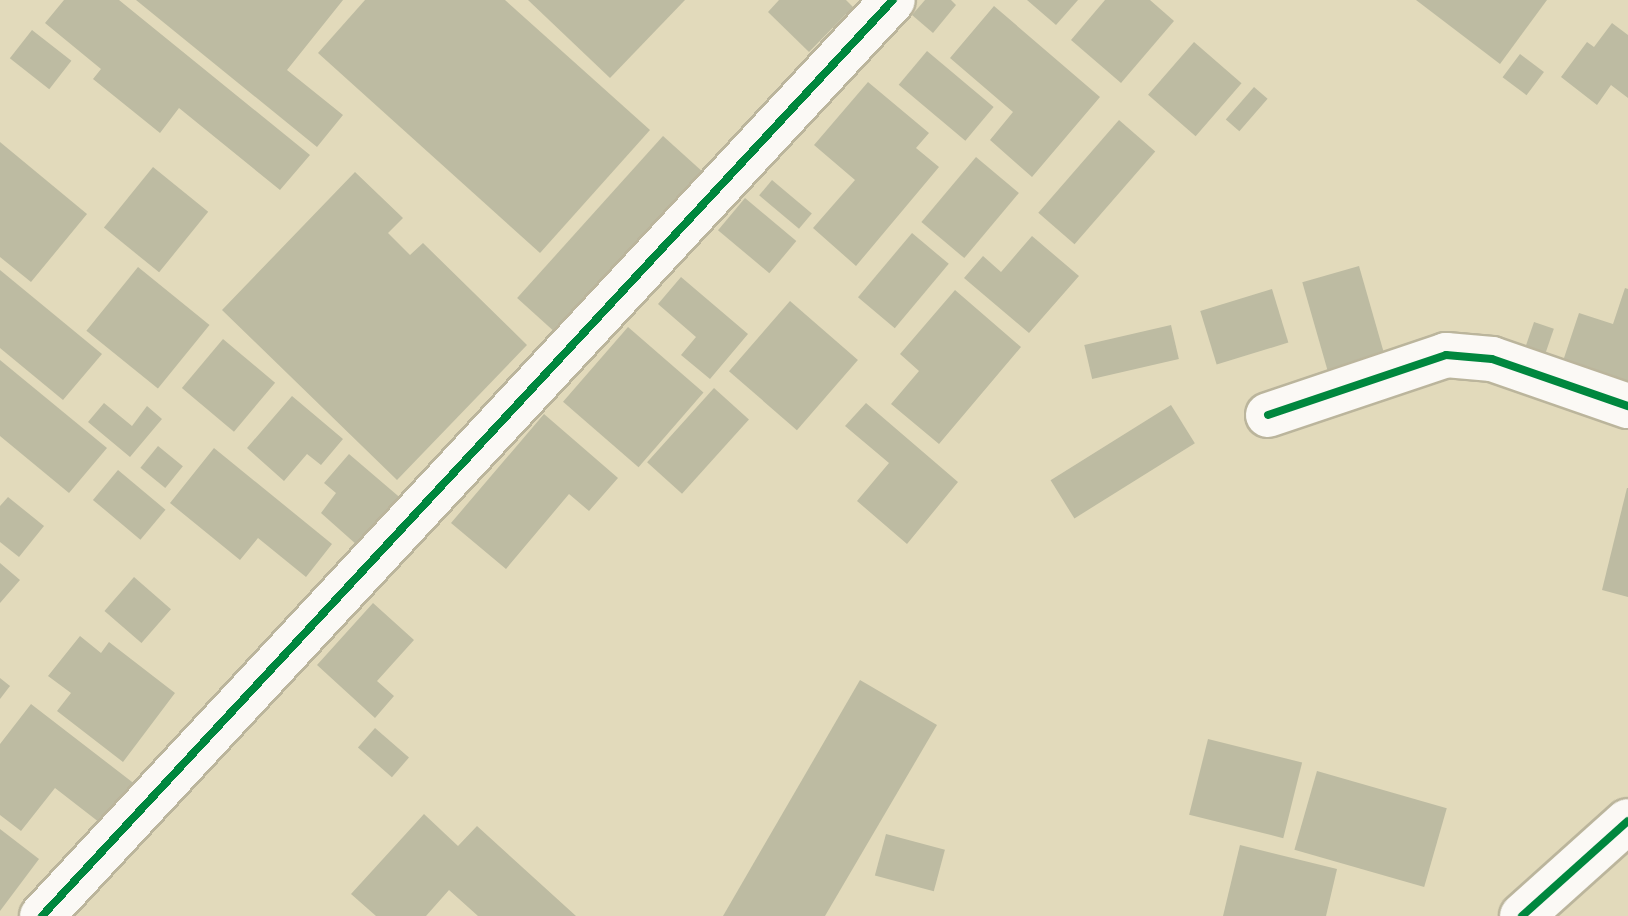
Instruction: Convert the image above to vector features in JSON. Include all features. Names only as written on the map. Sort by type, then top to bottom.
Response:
[{"type":"street","points":[[42,916],[893,0]]},
{"type":"street","points":[[1268,415],[1446,355],[1492,359],[1628,406]]},
{"type":"street","points":[[1522,916],[1628,821]]},
{"type":"building","points":[[64,0],[119,0],[310,155],[280,190],[179,108],[160,133],[93,79],[101,69],[45,23]]},
{"type":"building","points":[[136,0],[343,0],[287,70],[343,115],[317,147]]},
{"type":"building","points":[[365,0],[505,0],[650,130],[540,253],[318,53]]},
{"type":"building","points":[[528,0],[685,0],[610,78]]},
{"type":"building","points":[[779,0],[846,0],[853,7],[809,52],[768,12]]},
{"type":"building","points":[[925,0],[951,0],[956,5],[933,33],[912,15]]},
{"type":"building","points":[[1027,0],[1078,0],[1056,25]]},
{"type":"building","points":[[1105,0],[1150,0],[1174,21],[1121,83],[1071,40]]},
{"type":"building","points":[[1416,0],[1547,0],[1500,64]]},
{"type":"building","points":[[994,6],[1100,97],[1032,177],[990,140],[1013,112],[950,58]]},
{"type":"building","points":[[1612,23],[1628,35],[1628,98],[1611,85],[1597,105],[1561,77],[1587,42],[1594,47]]},
{"type":"building","points":[[32,30],[71,61],[49,89],[10,58]]},
{"type":"building","points":[[1194,42],[1242,83],[1196,136],[1148,95]]},
{"type":"building","points":[[927,51],[994,107],[965,141],[899,85]]},
{"type":"building","points":[[1520,54],[1544,72],[1527,95],[1503,77]]},
{"type":"building","points":[[868,82],[929,133],[916,148],[939,167],[856,266],[813,228],[855,180],[814,145]]},
{"type":"building","points":[[1254,87],[1268,99],[1239,131],[1226,119]]},
{"type":"building","points":[[1119,120],[1155,151],[1075,244],[1038,213]]},
{"type":"building","points":[[663,136],[705,174],[559,336],[517,298]]},
{"type":"building","points":[[0,142],[87,214],[31,282],[0,257]]},
{"type":"building","points":[[976,157],[1019,193],[964,258],[921,222]]},
{"type":"building","points":[[153,167],[208,212],[159,272],[104,228]]},
{"type":"building","points":[[355,172],[403,218],[388,233],[410,255],[423,243],[527,345],[397,480],[222,310]]},
{"type":"building","points":[[772,180],[812,213],[799,229],[759,195]]},
{"type":"building","points":[[745,198],[796,241],[769,273],[718,230]]},
{"type":"building","points":[[912,233],[949,264],[895,328],[858,297]]},
{"type":"building","points":[[1032,236],[1079,276],[1029,333],[964,278],[983,256],[1001,272]]},
{"type":"building","points":[[1359,266],[1384,353],[1327,370],[1302,282]]},
{"type":"building","points":[[138,267],[209,325],[158,389],[86,331]]},
{"type":"building","points":[[0,270],[102,354],[63,400],[0,348]]},
{"type":"building","points":[[681,277],[748,334],[710,379],[681,355],[696,337],[658,304]]},
{"type":"building","points":[[1625,288],[1628,289],[1628,385],[1562,364],[1579,313],[1613,324]]},
{"type":"building","points":[[1272,289],[1288,343],[1217,364],[1200,311]]},
{"type":"building","points":[[955,290],[1021,347],[939,444],[891,404],[919,371],[900,354]]},
{"type":"building","points":[[790,301],[858,360],[797,430],[729,371]]},
{"type":"building","points":[[1534,322],[1554,329],[1546,352],[1526,346]]},
{"type":"building","points":[[1171,325],[1179,359],[1092,379],[1084,345]]},
{"type":"building","points":[[628,327],[703,393],[639,467],[563,402]]},
{"type":"building","points":[[223,339],[275,383],[234,432],[182,388]]},
{"type":"building","points":[[0,360],[107,448],[69,493],[0,436]]},
{"type":"building","points":[[714,388],[749,419],[682,494],[647,462]]},
{"type":"building","points":[[292,396],[343,439],[321,465],[307,454],[284,481],[247,448]]},
{"type":"building","points":[[104,403],[132,426],[147,406],[162,419],[130,457],[88,422]]},
{"type":"building","points":[[866,403],[958,482],[907,544],[857,501],[889,463],[845,426]]},
{"type":"building","points":[[1171,405],[1195,443],[1074,518],[1051,480]]},
{"type":"building","points":[[544,414],[618,478],[589,511],[569,494],[506,569],[451,523]]},
{"type":"building","points":[[158,446],[183,466],[165,488],[140,468]]},
{"type":"building","points":[[214,448],[332,544],[306,577],[258,538],[240,560],[170,503]]},
{"type":"building","points":[[349,454],[404,501],[381,530],[374,525],[357,545],[321,513],[336,493],[324,483]]},
{"type":"building","points":[[118,470],[165,510],[140,540],[93,500]]},
{"type":"building","points":[[1628,488],[1628,597],[1602,590]]},
{"type":"building","points":[[8,497],[44,526],[19,557],[0,542],[0,506]]},
{"type":"building","points":[[0,563],[20,580],[0,603]]},
{"type":"building","points":[[134,577],[171,609],[141,643],[104,611]]},
{"type":"building","points":[[373,603],[414,640],[377,681],[394,696],[375,718],[317,665]]},
{"type":"building","points":[[80,636],[101,653],[109,642],[175,693],[123,762],[57,711],[71,693],[48,676]]},
{"type":"building","points":[[0,678],[10,686],[0,699]]},
{"type":"building","points":[[860,680],[937,725],[825,916],[723,916]]},
{"type":"building","points":[[31,704],[136,785],[104,826],[55,788],[21,831],[0,815],[0,744]]},
{"type":"building","points":[[375,728],[409,758],[392,777],[358,748]]},
{"type":"building","points":[[1208,739],[1302,762],[1283,838],[1189,815]]},
{"type":"building","points":[[1317,771],[1447,808],[1424,887],[1294,850]]},
{"type":"building","points":[[424,814],[458,846],[477,826],[576,916],[478,916],[449,890],[426,916],[376,916],[351,894]]},
{"type":"building","points":[[0,829],[39,859],[0,911]]},
{"type":"building","points":[[886,834],[945,850],[934,891],[875,876]]},
{"type":"building","points":[[1240,845],[1337,869],[1326,916],[1223,916]]},
{"type":"cycle path","points":[[42,916],[893,0]]},
{"type":"cycle path","points":[[1268,415],[1446,355],[1492,359],[1628,406]]},
{"type":"cycle path","points":[[1522,916],[1628,821]]}]
